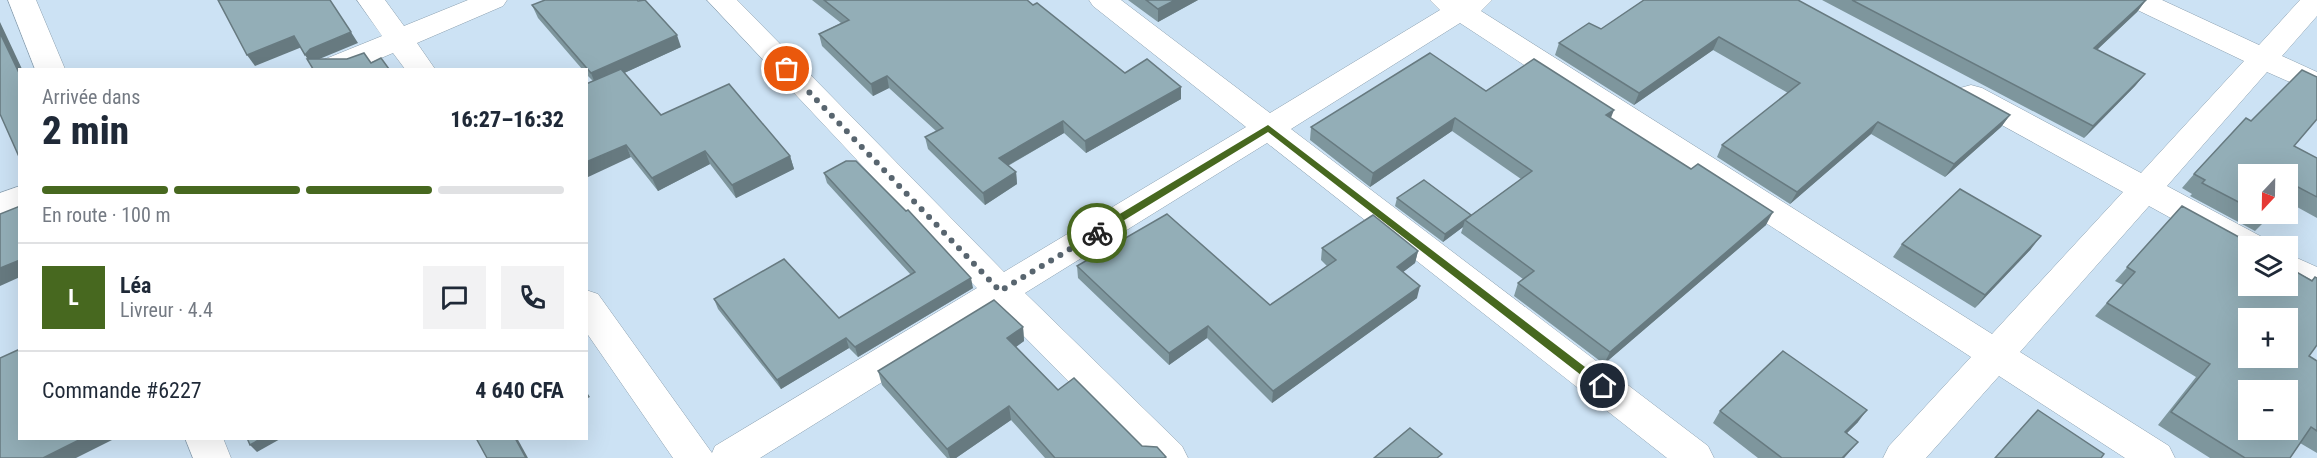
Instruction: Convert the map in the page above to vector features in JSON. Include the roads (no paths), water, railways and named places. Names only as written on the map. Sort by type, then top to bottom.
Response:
[{"type":"street","points":[[22,0],[50,68]]},
{"type":"street","points":[[371,0],[419,68]]},
{"type":"street","points":[[330,68],[493,0]]},
{"type":"street","points":[[722,0],[1000,291],[1169,458]]},
{"type":"street","points":[[1103,0],[1695,458]]},
{"type":"street","points":[[2139,0],[2317,84]]},
{"type":"street","points":[[1902,458],[2316,0]]},
{"type":"street","points":[[728,458],[1268,128],[1461,4],[1995,355],[2156,458]]},
{"type":"street","points":[[1949,83],[2238,239]]},
{"type":"street","points":[[0,206],[18,199]]},
{"type":"street","points":[[2298,273],[2317,283]]},
{"type":"street","points":[[588,307],[695,458]]},
{"type":"street","points":[[205,440],[212,458]]}]
